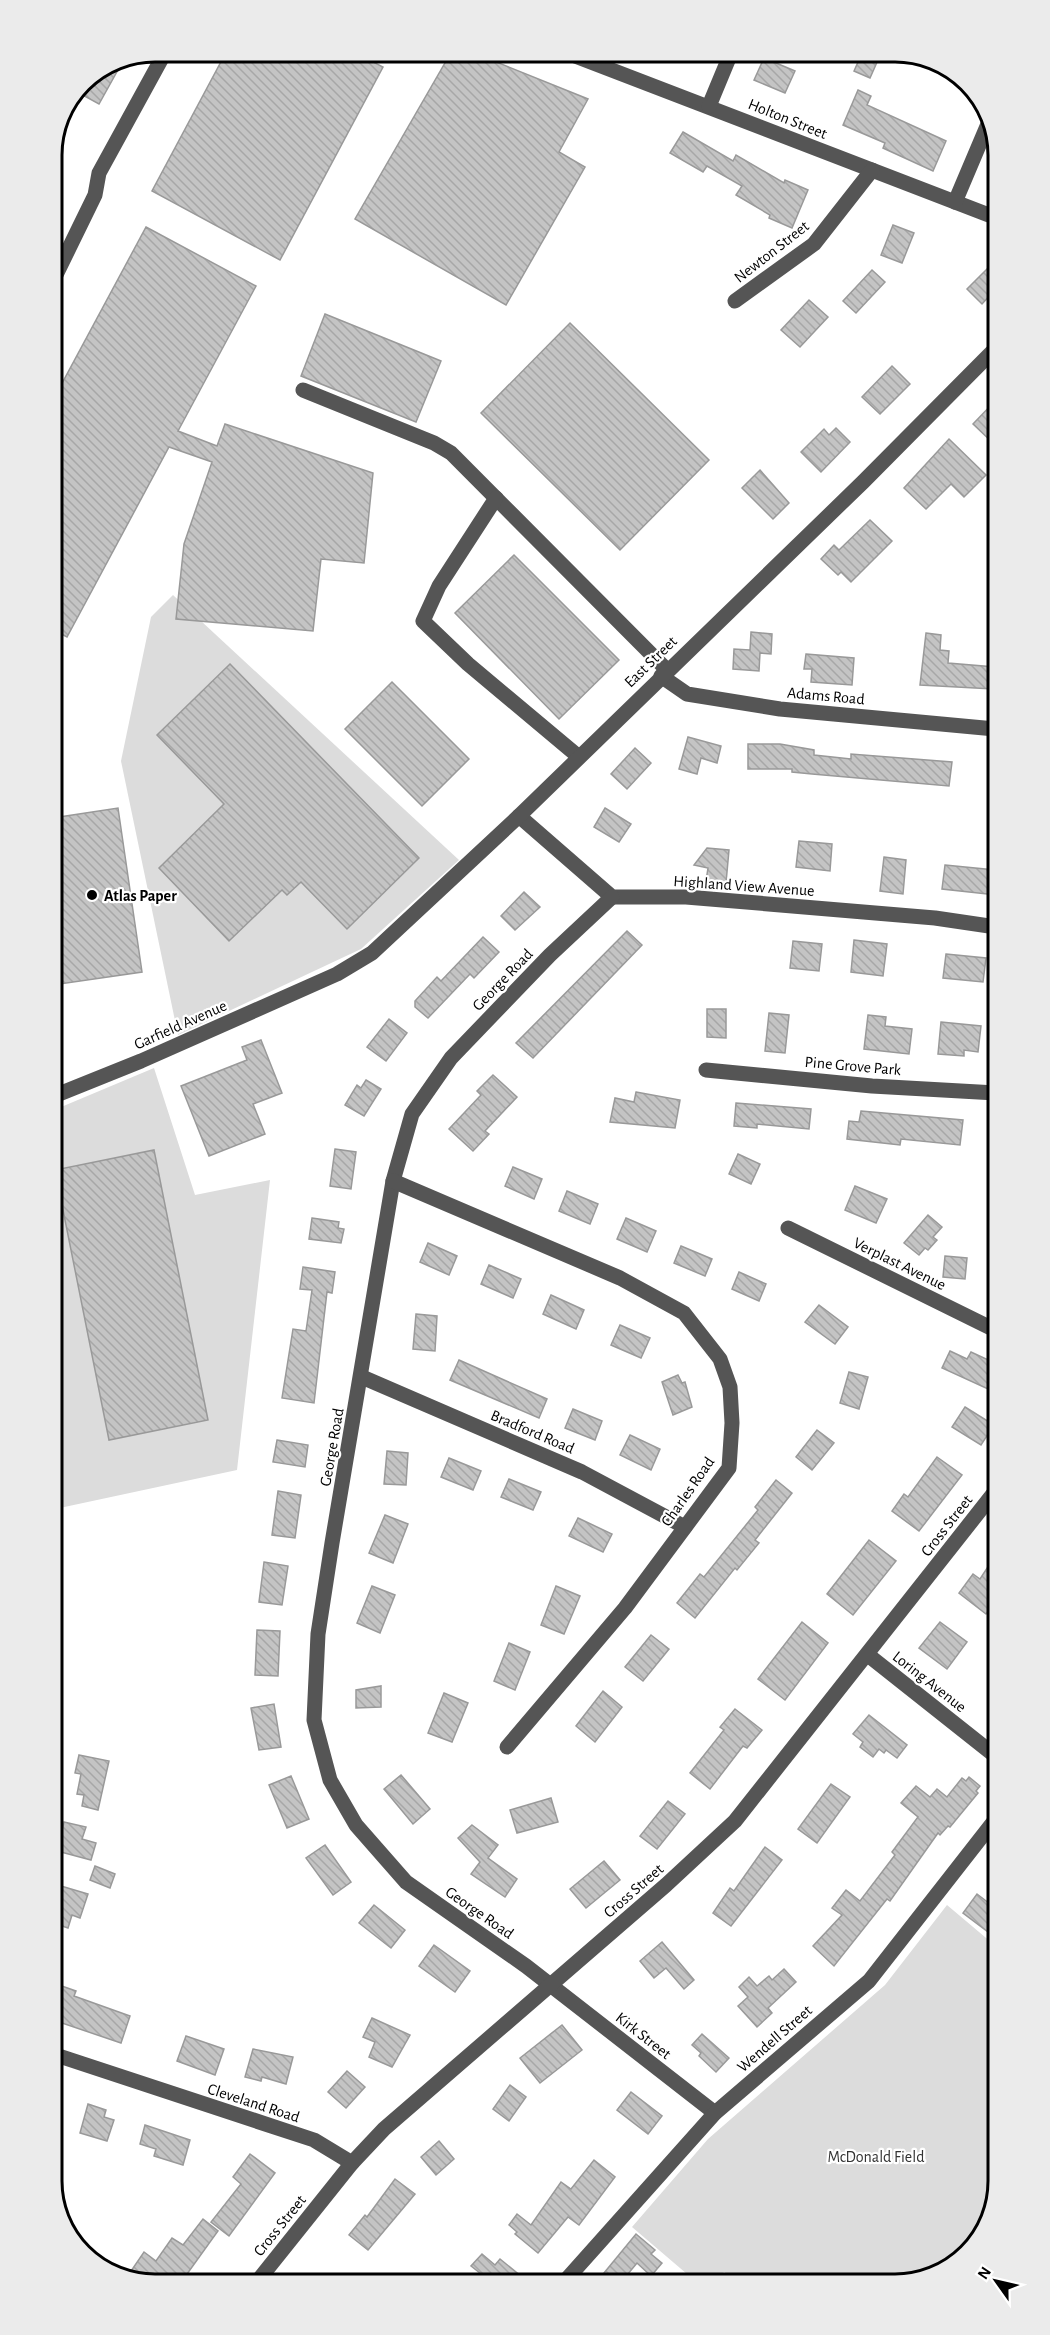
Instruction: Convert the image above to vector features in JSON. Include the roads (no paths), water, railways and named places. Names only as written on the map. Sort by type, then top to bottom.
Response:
[{"type":"street","points":[[62,263],[95,195],[99,173],[160,62]]},
{"type":"street","name":"Holton Street","points":[[591,62],[988,214]]},
{"type":"street","points":[[709,106],[727,62]]},
{"type":"street","points":[[955,202],[985,130]]},
{"type":"street","name":"Newton Street","points":[[735,301],[814,244],[872,170]]},
{"type":"street","name":"East Street","points":[[319,982],[346,970],[372,953],[519,816],[863,482],[988,356]]},
{"type":"street","name":"Adams Road","points":[[303,390],[440,446],[456,457],[664,673],[687,694],[780,709],[988,728]]},
{"type":"street","points":[[496,498],[439,586],[423,621],[468,664],[579,757]]},
{"type":"street","points":[[519,816],[612,897]]},
{"type":"street","name":"Highland View Avenue","points":[[612,897],[686,897],[935,918],[988,926]]},
{"type":"street","name":"George Road","points":[[550,1985],[405,1882],[357,1825],[330,1780],[314,1720],[318,1634],[393,1181],[412,1114],[451,1058],[550,956],[612,897]]},
{"type":"street","name":"Garfield Avenue","points":[[62,1093],[319,982]]},
{"type":"street","name":"Pine Grove Park","points":[[706,1070],[872,1086],[988,1093]]},
{"type":"street","name":"Charles Road","points":[[393,1181],[620,1278],[684,1313],[720,1359],[730,1387],[732,1423],[729,1468],[626,1608],[507,1747]]},
{"type":"street","name":"Verplast Avenue","points":[[788,1228],[988,1326]]},
{"type":"street","name":"Bradford Road","points":[[362,1377],[582,1472],[685,1527]]},
{"type":"street","name":"Cross Street","points":[[264,2273],[352,2163],[396,2118],[735,1821],[988,1501]]},
{"type":"street","name":"Loring Avenue","points":[[868,1655],[988,1750]]},
{"type":"street","name":"Wendell Street","points":[[572,2274],[716,2113],[870,1981],[988,1829]]},
{"type":"street","name":"Kirk Street","points":[[550,1985],[716,2113]]},
{"type":"street","name":"Cleveland Road","points":[[62,2057],[314,2140],[352,2163]]},
{"type":"place","name":"Atlas Paper","points":[[92,895]]},
{"type":"park label","name":"McDonald Field","points":[[876,2156]]}]
